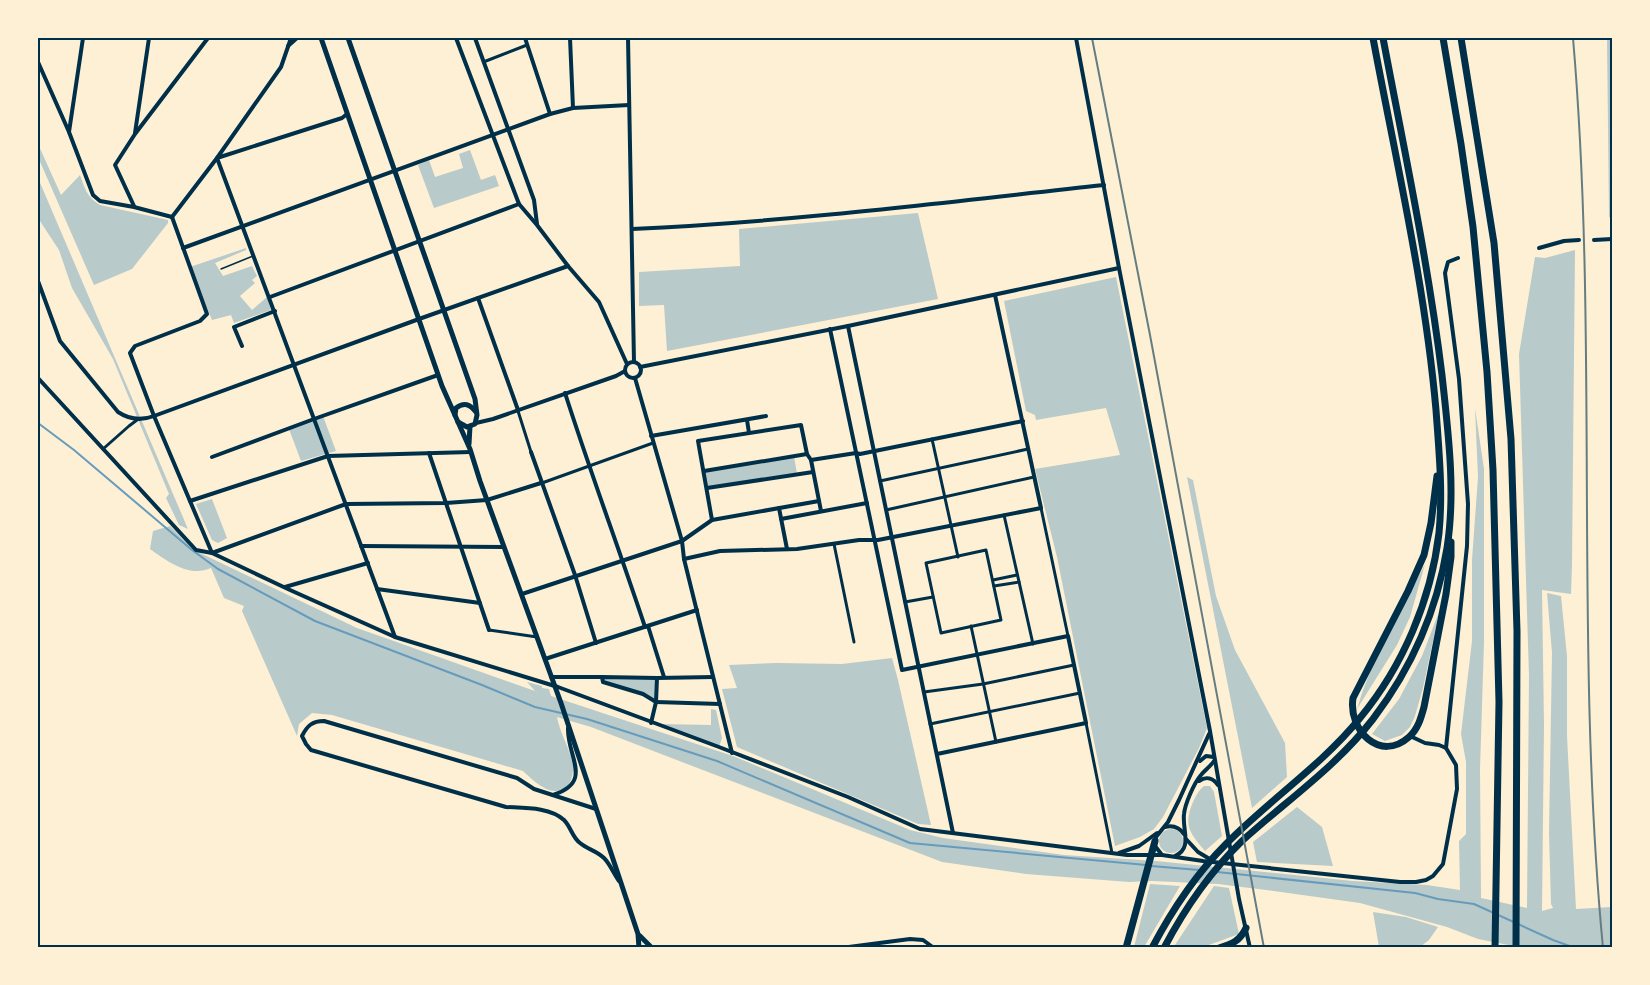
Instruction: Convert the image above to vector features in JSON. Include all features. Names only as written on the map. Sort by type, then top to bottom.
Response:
[{"type":"highway","points":[[1152,948],[1189,888],[1226,844],[1325,756],[1361,717],[1390,676],[1402,653],[1430,582],[1441,506],[1434,386],[1419,282],[1373,38]]},
{"type":"highway","points":[[1383,38],[1436,327],[1447,429],[1451,558],[1424,707],[1418,724],[1410,736],[1402,742],[1390,746],[1374,743],[1364,736],[1357,726],[1352,704],[1356,690],[1404,600],[1424,555],[1435,498],[1439,447]]},
{"type":"highway","points":[[1443,38],[1473,227],[1488,372],[1499,702],[1495,948]]},
{"type":"highway","points":[[1461,38],[1494,243],[1512,439],[1517,642],[1516,948]]},
{"type":"highway","points":[[1164,948],[1197,893],[1223,862],[1241,843],[1325,770],[1366,727],[1393,691],[1406,669],[1427,622],[1442,572],[1450,508]]},
{"type":"highway","points":[[1126,948],[1155,841]]},
{"type":"highway","points":[[1219,947],[1237,941],[1246,928]]},
{"type":"highway","points":[[1219,947],[1235,948]]},
{"type":"main road","points":[[321,38],[418,319],[470,450],[555,686],[638,934],[639,948]]},
{"type":"main road","points":[[348,38],[475,399],[477,419],[469,441],[470,450]]},
{"type":"main road","points":[[473,425],[464,427],[456,419],[455,411],[460,405],[470,405],[476,412]]},
{"type":"main road","points":[[638,934],[652,948]]},
{"type":"street","points":[[69,132],[83,38]]},
{"type":"street","points":[[135,134],[149,38]]},
{"type":"street","points":[[134,207],[115,165],[135,134],[208,38]]},
{"type":"street","points":[[172,217],[283,65],[291,38]]},
{"type":"street","points":[[288,47],[297,38]]},
{"type":"street","points":[[456,38],[519,204],[599,302],[627,364],[625,371],[616,376],[473,425]]},
{"type":"street","points":[[475,38],[534,200],[537,225]]},
{"type":"street","points":[[525,38],[550,114]]},
{"type":"street","points":[[570,38],[573,108]]},
{"type":"street","points":[[625,371],[629,377],[635,378],[640,374],[640,368],[634,362],[628,38]]},
{"type":"street","points":[[1076,38],[1250,948]]},
{"type":"street","points":[[486,61],[527,45]]},
{"type":"street","points":[[38,62],[69,132],[93,195],[100,201],[172,217]]},
{"type":"street","points":[[183,248],[550,114],[573,108],[629,105]]},
{"type":"street","points":[[217,158],[342,118],[347,114]]},
{"type":"street","points":[[217,158],[395,637]]},
{"type":"street","points":[[632,229],[694,227],[1104,185]]},
{"type":"street","points":[[270,297],[519,204]]},
{"type":"street","points":[[172,217],[207,314],[200,321],[135,346],[130,353],[212,553]]},
{"type":"street","points":[[1594,240],[1612,239]]},
{"type":"street","points":[[1539,248],[1564,241],[1579,240]]},
{"type":"street","points":[[38,378],[196,549],[212,553],[395,637],[555,686],[848,797],[920,829],[1152,858],[1162,855],[1416,882],[1433,876],[1443,864],[1457,789],[1455,765],[1446,748],[1466,557],[1468,504],[1460,379],[1445,273],[1448,262],[1458,258]]},
{"type":"street","points":[[38,281],[60,341],[118,412],[137,420],[144,420],[568,266]]},
{"type":"street","points":[[640,368],[1119,268]]},
{"type":"street","points":[[995,295],[1114,853]]},
{"type":"street","points":[[478,298],[575,575],[596,643]]},
{"type":"street","points":[[242,346],[234,327],[275,311]]},
{"type":"street","points":[[848,326],[953,833]]},
{"type":"street","points":[[830,329],[902,670],[1068,636]]},
{"type":"street","points":[[627,364],[634,362]]},
{"type":"street","points":[[212,457],[439,374]]},
{"type":"street","points":[[635,378],[682,541],[684,559],[732,753]]},
{"type":"street","points":[[565,393],[664,678]]},
{"type":"street","points":[[651,436],[766,416]]},
{"type":"street","points":[[103,449],[137,420]]},
{"type":"street","points":[[747,420],[749,433]]},
{"type":"street","points":[[811,460],[874,452],[1023,421]]},
{"type":"street","points":[[712,520],[698,441],[801,425],[807,454],[811,460],[821,512]]},
{"type":"street","points":[[933,439],[958,558]]},
{"type":"street","points":[[212,553],[346,504],[446,503],[487,500],[653,444]]},
{"type":"street","points":[[880,481],[1029,449]]},
{"type":"street","points":[[190,501],[328,456],[470,450]]},
{"type":"street","points":[[429,453],[489,630],[537,637]]},
{"type":"street","points":[[704,471],[807,454]]},
{"type":"street","points":[[707,488],[813,472]]},
{"type":"street","points":[[886,510],[1034,477]]},
{"type":"street","points":[[522,594],[682,541],[712,520],[819,501]]},
{"type":"street","points":[[781,519],[867,503]]},
{"type":"street","points":[[779,508],[787,549]]},
{"type":"street","points":[[684,559],[720,551],[787,549],[892,538],[1041,508]]},
{"type":"street","points":[[1004,515],[1033,644]]},
{"type":"street","points":[[834,544],[854,642]]},
{"type":"street","points":[[361,546],[504,548]]},
{"type":"street","points":[[986,550],[1001,620],[941,633],[926,563],[958,558],[986,550]]},
{"type":"street","points":[[284,587],[368,563]]},
{"type":"street","points":[[993,580],[1017,575]]},
{"type":"street","points":[[994,586],[1019,582]]},
{"type":"street","points":[[377,589],[480,603]]},
{"type":"street","points":[[905,602],[934,597]]},
{"type":"street","points":[[545,659],[697,610]]},
{"type":"street","points":[[971,626],[996,741]]},
{"type":"street","points":[[924,693],[983,684],[1074,665]]},
{"type":"street","points":[[551,677],[713,677]]},
{"type":"street","points":[[602,677],[603,682],[643,694],[656,702],[720,704]]},
{"type":"street","points":[[651,723],[656,702],[657,678]]},
{"type":"street","points":[[930,724],[1080,693]]},
{"type":"street","points":[[596,809],[534,789],[517,778],[324,721],[316,721],[307,728],[302,736],[311,750],[506,807],[527,808],[555,814],[563,819],[579,843],[604,858],[622,887]]},
{"type":"street","points":[[937,754],[1086,723]]},
{"type":"street","points":[[553,795],[565,791],[575,779],[576,769],[568,740],[568,724]]},
{"type":"street","points":[[1114,853],[1139,846],[1164,827],[1179,800],[1210,731]]},
{"type":"street","points":[[1410,736],[1425,743],[1446,748]]},
{"type":"street","points":[[1195,766],[1206,756],[1212,756],[1215,759]]},
{"type":"street","points":[[1171,856],[1180,854],[1186,844],[1183,822],[1185,809],[1200,776],[1215,759]]},
{"type":"street","points":[[1196,783],[1203,778],[1209,778],[1215,780],[1220,787]]},
{"type":"street","points":[[1164,827],[1178,828],[1198,852],[1214,861]]},
{"type":"street","points":[[1158,832],[1155,841],[1162,855]]},
{"type":"street","points":[[841,948],[910,939],[923,940],[934,948]]},
{"type":"lane","points":[[221,269],[254,255]]},
{"type":"shaded area","points":[[1607,38],[1612,38],[1612,219],[1609,217]]},
{"type":"shaded area","points":[[38,144],[61,195],[80,175],[89,196],[100,205],[168,220],[132,269],[94,285],[38,157]]},
{"type":"shaded area","points":[[470,150],[481,180],[495,175],[499,186],[434,208],[418,165],[429,160],[435,177],[463,168],[459,154]]},
{"type":"shaded area","points":[[38,178],[188,529],[179,525],[166,498],[169,494],[113,359],[72,288],[59,250],[40,221]]},
{"type":"shaded area","points":[[918,213],[938,299],[667,351],[664,305],[639,306],[639,272],[740,266],[739,229]]},
{"type":"shaded area","points":[[246,248],[246,250],[215,263],[223,276],[252,266],[257,276],[252,280],[255,283],[240,296],[252,310],[267,297],[271,310],[234,323],[231,315],[212,320],[190,267]]},
{"type":"shaded area","points":[[1575,250],[1571,594],[1542,590],[1544,725],[1542,911],[1553,908],[1549,833],[1552,653],[1547,593],[1561,596],[1567,656],[1567,736],[1576,909],[1612,907],[1612,947],[1519,947],[1478,939],[1447,927],[1360,903],[1266,890],[1218,884],[1129,882],[1026,874],[942,862],[591,727],[557,717],[573,767],[568,785],[556,791],[544,788],[523,771],[332,715],[312,713],[299,724],[297,736],[242,611],[244,606],[224,598],[211,568],[203,571],[187,570],[171,563],[150,549],[153,531],[170,526],[196,551],[357,628],[535,691],[527,682],[542,686],[542,688],[549,689],[551,696],[733,756],[910,830],[943,838],[1064,855],[1156,861],[1353,881],[1427,885],[1460,890],[1459,841],[1466,834],[1466,762],[1461,734],[1472,641],[1472,560],[1478,477],[1475,408],[1484,469],[1484,642],[1480,769],[1481,898],[1527,908],[1529,676],[1519,354],[1535,257],[1545,258]]},
{"type":"shaded area","points":[[1116,277],[1207,728],[1163,817],[1154,829],[1115,846],[1057,557],[1035,469],[1120,455],[1106,408],[1036,420],[1035,415],[1026,411],[1004,301]]},
{"type":"shaded area","points":[[323,416],[336,451],[301,461],[289,429]]},
{"type":"shaded area","points":[[794,456],[797,474],[707,488],[704,471]]},
{"type":"shaded area","points":[[1187,477],[1193,480],[1216,596],[1235,650],[1285,743],[1287,777],[1252,808]]},
{"type":"shaded area","points":[[212,499],[227,538],[218,543],[212,540],[196,504]]},
{"type":"shaded area","points":[[1425,564],[1410,617],[1397,645],[1357,709],[1372,667]]},
{"type":"shaded area","points":[[1439,612],[1415,716],[1410,727],[1402,735],[1385,741],[1372,734],[1399,699],[1422,656]]},
{"type":"shaded area","points":[[892,658],[931,825],[918,824],[737,747],[722,689],[737,688],[729,665],[842,664]]},
{"type":"shaded area","points":[[602,677],[657,678],[656,702],[643,694],[603,682]]},
{"type":"shaded area","points":[[711,709],[716,710],[722,738],[719,747],[659,724],[711,725]]},
{"type":"shaded area","points":[[1204,786],[1210,786],[1214,792],[1222,836],[1205,851],[1192,834],[1188,823],[1193,802]]},
{"type":"shaded area","points":[[1297,807],[1322,827],[1333,866],[1257,862],[1253,842]]},
{"type":"shaded area","points":[[1171,829],[1179,833],[1183,841],[1179,849],[1171,853],[1163,849],[1159,841],[1163,833]]},
{"type":"shaded area","points":[[1150,884],[1180,886],[1144,947],[1134,947]]},
{"type":"shaded area","points":[[1214,886],[1229,888],[1239,934],[1203,947],[1173,948]]},
{"type":"shaded area","points":[[1373,912],[1406,917],[1438,927],[1429,940],[1420,947],[1379,947]]},
{"type":"waterway","points":[[38,423],[218,569],[315,621],[535,707],[587,719],[717,761],[910,843],[1146,865]]},
{"type":"waterway","points":[[1151,866],[1199,870]]},
{"type":"waterway","points":[[1217,872],[1415,893],[1474,904],[1575,948]]},
{"type":"railway","points":[[1092,38],[1150,335],[1264,948]]},
{"type":"railway","points":[[1573,38],[1581,151],[1585,265],[1590,720],[1594,834],[1603,948]]}]
